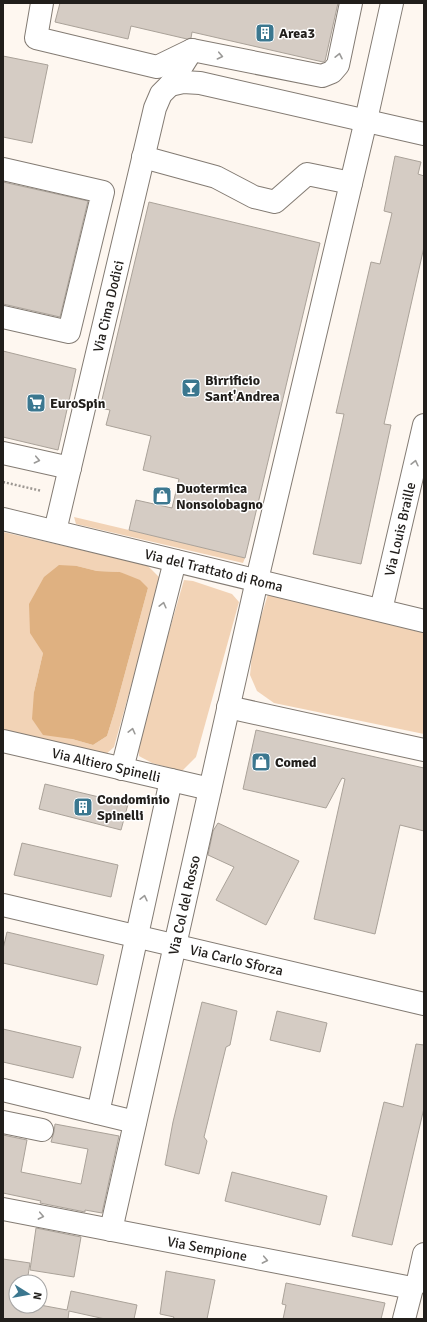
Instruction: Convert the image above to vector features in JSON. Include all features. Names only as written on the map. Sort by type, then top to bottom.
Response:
[{"type":"street","points":[[42,3],[36,38],[157,67],[192,50],[322,76],[332,72],[338,65],[351,3]]},
{"type":"street","name":"Via Col del Rosso","points":[[111,1230],[228,707],[366,120],[392,3]]},
{"type":"street","name":"Via Cima Dodici","points":[[55,532],[62,495],[70,468],[155,108],[161,94],[170,86],[192,50]]},
{"type":"street","points":[[157,67],[170,86],[183,82],[200,83],[424,134]]},
{"type":"street","points":[[144,158],[216,177],[254,198],[275,202],[306,174],[351,183]]},
{"type":"street","points":[[3,169],[103,192],[69,332],[3,317]]},
{"type":"street","name":"Via Louis Braille","points":[[381,610],[424,426]]},
{"type":"street","points":[[3,453],[70,468]]},
{"type":"street","name":"Via del Trattato di Roma","points":[[3,519],[424,621]]},
{"type":"street","points":[[122,769],[175,561]]},
{"type":"street","points":[[228,707],[424,750]]},
{"type":"street","name":"Via Altiero Spinelli","points":[[3,741],[210,789]]},
{"type":"street","points":[[98,1113],[171,780]]},
{"type":"street","name":"Via Carlo Sforza","points":[[3,905],[424,1004]]},
{"type":"street","points":[[3,1090],[135,1122]]},
{"type":"street","points":[[3,1122],[42,1130]]},
{"type":"street","name":"Via Sempione","points":[[3,1209],[111,1230],[418,1284]]},
{"type":"street","points":[[404,1319],[418,1284],[424,1254]]},
{"type":"path","points":[[3,482],[62,495]]},
{"type":"shaded area","points":[[74,517],[245,558],[243,563],[76,524]]},
{"type":"shaded area","points":[[3,532],[147,565],[159,577],[158,589],[114,747],[104,756],[3,731]],"holes":[[[77,566],[97,571],[120,572],[148,588],[107,736],[93,745],[72,739],[34,692],[43,653]]]},
{"type":"shaded area","points":[[59,565],[77,566],[97,571],[120,572],[140,580],[148,588],[107,736],[93,745],[72,739],[43,735],[32,719],[34,692],[43,653],[30,633],[29,604],[44,577]]},
{"type":"shaded area","points":[[184,580],[193,581],[232,594],[239,602],[196,757],[182,771],[152,763],[139,756],[138,739]]},
{"type":"shaded area","points":[[268,594],[424,633],[424,734],[274,703],[257,691],[250,675],[253,643]]},
{"type":"building","name":"Area3","points":[[60,3],[338,3],[325,61],[323,62],[192,32],[191,38],[187,39],[131,26],[128,39],[55,22]]},
{"type":"building","points":[[3,56],[48,65],[32,143],[3,137]]},
{"type":"building","points":[[395,156],[421,162],[418,174],[424,176],[424,247],[384,424],[391,425],[361,564],[313,554],[344,414],[336,413],[371,262],[380,264],[392,213],[384,211]]},
{"type":"building","points":[[3,182],[88,201],[60,317],[3,304]]},
{"type":"building","points":[[149,202],[320,243],[245,558],[129,530],[136,500],[172,508],[179,479],[143,470],[151,436],[106,425],[110,410],[100,408]]},
{"type":"building","name":"EuroSpin","points":[[3,351],[76,369],[58,450],[3,437]]},
{"type":"building","points":[[256,730],[424,768],[424,831],[400,825],[375,934],[314,919],[345,779],[342,778],[326,808],[243,789]]},
{"type":"building","name":"Condominio Spinelli","points":[[45,784],[128,804],[121,830],[39,809]]},
{"type":"building","points":[[218,823],[299,861],[266,925],[216,900],[234,867],[208,855],[213,831]]},
{"type":"building","points":[[22,843],[118,865],[111,897],[14,875]]},
{"type":"building","points":[[7,932],[104,955],[97,985],[3,963],[3,949]]},
{"type":"building","points":[[202,1002],[237,1011],[230,1045],[226,1047],[204,1137],[207,1141],[199,1174],[165,1165],[173,1122]]},
{"type":"building","points":[[277,1011],[327,1023],[320,1052],[270,1040]]},
{"type":"building","points":[[3,1029],[81,1047],[73,1078],[3,1062]]},
{"type":"building","points":[[416,1044],[424,1045],[424,1108],[392,1245],[352,1236],[384,1102],[403,1107]]},
{"type":"building","points":[[55,1124],[119,1136],[102,1213],[85,1210],[85,1212],[40,1203],[41,1201],[3,1193],[3,1135],[27,1140],[21,1172],[81,1184],[88,1149],[51,1142]]},
{"type":"building","points":[[232,1172],[327,1196],[320,1225],[225,1201]]},
{"type":"building","points":[[36,1228],[81,1237],[74,1277],[30,1270]]},
{"type":"building","points":[[3,1259],[30,1263],[28,1274],[8,1274],[8,1314],[48,1314],[48,1306],[67,1310],[71,1291],[137,1305],[134,1319],[105,1319],[69,1311],[68,1319],[3,1319]]},
{"type":"building","points":[[166,1271],[215,1280],[207,1319],[173,1319],[174,1317],[160,1314]]},
{"type":"building","points":[[286,1283],[385,1303],[381,1319],[283,1319],[286,1305],[282,1304]]},
{"type":"place","name":"Area3","points":[[265,33]]},
{"type":"place","name":"Birrificio Sant'Andrea","points":[[191,388]]},
{"type":"place","name":"EuroSpin","points":[[36,403]]},
{"type":"place","name":"Duotermica Nonsolobagno","points":[[162,496]]},
{"type":"place","name":"Comed","points":[[261,762]]},
{"type":"place","name":"Condominio Spinelli","points":[[83,807]]}]
